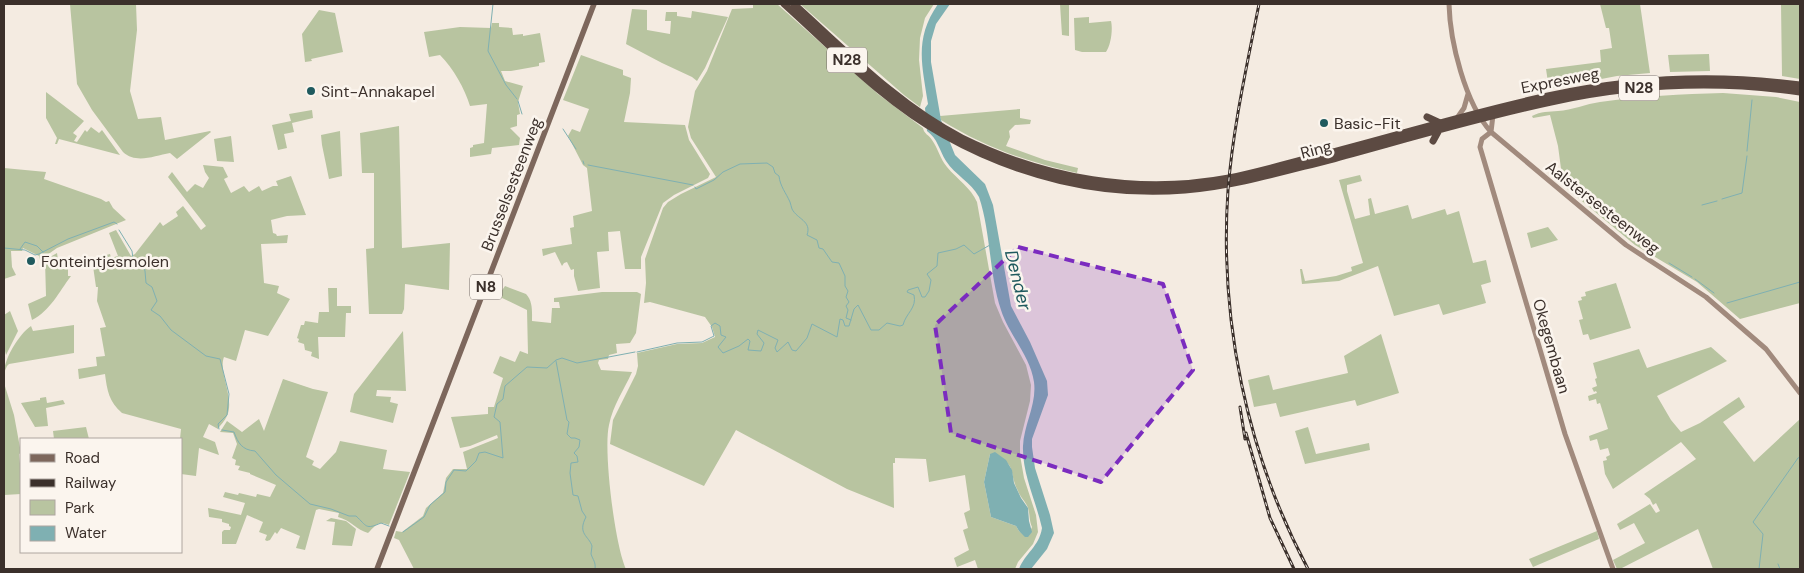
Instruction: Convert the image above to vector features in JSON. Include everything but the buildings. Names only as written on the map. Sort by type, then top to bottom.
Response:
[{"type":"highway","name":"N28","points":[[784,4],[871,83],[911,115],[932,129],[1016,168],[1054,179],[1093,187],[1151,191],[1180,190],[1216,183]]},
{"type":"highway","name":"N28","points":[[794,4],[911,107],[961,141]]},
{"type":"highway","name":"Expresweg","points":[[1478,116],[1551,95],[1634,82],[1724,79],[1800,85]]},
{"type":"highway","name":"Expresweg","points":[[1478,116],[1493,115],[1588,94],[1658,86],[1724,85],[1800,92]]},
{"type":"highway","name":"Ring","points":[[1216,183],[1422,128],[1440,127],[1457,119],[1478,116]]},
{"type":"highway","name":"Ring","points":[[1216,183],[1270,175],[1478,116]]},
{"type":"highway","points":[[1422,128],[1425,118],[1440,127],[1433,140]]},
{"type":"main road","name":"Brusselsesteenweg","points":[[377,569],[594,4]]},
{"type":"main road","name":"Aalstersesteenweg","points":[[1449,4],[1453,34],[1468,94],[1478,116],[1491,132],[1626,245],[1706,297],[1766,349],[1800,393]]},
{"type":"main road","points":[[1457,119],[1464,108],[1468,94]]},
{"type":"main road","points":[[1491,132],[1493,115]]},
{"type":"main road","name":"Okegembaan","points":[[1491,132],[1482,139],[1480,147],[1564,434],[1613,569]]},
{"type":"highlighted area","points":[[1018,247],[1163,284],[1193,370],[1101,482],[951,433],[935,325]]},
{"type":"green space","points":[[70,4],[136,4],[137,30],[130,91],[138,119],[161,117],[165,140],[211,132],[177,159],[170,153],[134,158],[123,152],[92,110],[77,84]]},
{"type":"green space","points":[[753,4],[777,4],[878,94],[923,128],[924,132],[931,138],[945,164],[968,188],[977,202],[995,303],[1026,365],[1031,385],[1030,401],[1020,441],[1020,455],[1024,478],[1036,515],[1038,532],[1033,544],[1018,562],[1015,569],[978,569],[975,560],[957,567],[954,558],[969,550],[963,530],[968,528],[964,513],[970,510],[965,475],[929,482],[926,459],[895,458],[895,463],[893,463],[894,508],[847,489],[736,430],[704,486],[610,444],[613,420],[636,374],[638,366],[637,353],[677,344],[702,343],[715,337],[712,327],[705,317],[650,302],[644,303],[646,283],[645,259],[663,208],[668,202],[716,177],[691,138],[688,127],[695,91],[707,71],[732,9],[753,8]],"holes":[[[990,454],[1009,464],[1019,493],[1028,508],[1032,527],[1028,536],[1025,536],[1016,526],[991,517],[984,482]]]},
{"type":"green space","points":[[800,4],[934,4],[925,18],[920,38],[919,60],[923,96],[920,107],[904,95]]},
{"type":"green space","points":[[1060,4],[1069,4],[1069,36],[1062,35]]},
{"type":"green space","points":[[1600,4],[1640,4],[1650,73],[1617,76],[1549,89],[1546,69],[1601,62],[1600,50],[1612,48],[1609,28],[1606,28]]},
{"type":"green space","points":[[1781,4],[1800,4],[1800,79],[1782,76]]},
{"type":"green space","points":[[632,9],[647,10],[647,30],[670,34],[671,21],[665,21],[666,12],[677,12],[677,16],[691,18],[692,11],[728,17],[705,68],[697,81],[626,44]]},
{"type":"green space","points":[[319,10],[335,13],[343,52],[305,62],[302,34]]},
{"type":"green space","points":[[1089,17],[1089,23],[1111,21],[1111,37],[1106,52],[1082,52],[1075,50],[1074,18]]},
{"type":"green space","points":[[492,23],[499,23],[499,27],[512,28],[513,35],[523,34],[523,36],[540,33],[545,62],[539,63],[539,66],[501,71],[505,81],[523,86],[518,102],[520,114],[517,115],[517,126],[510,128],[520,138],[519,145],[492,148],[491,154],[470,157],[470,148],[473,145],[484,143],[487,104],[470,106],[458,79],[445,60],[440,55],[429,57],[424,32],[460,27],[491,28]]},
{"type":"green space","points":[[1709,54],[1710,71],[1670,72],[1668,55]]},
{"type":"green space","points":[[581,55],[623,70],[623,75],[631,78],[624,122],[685,125],[689,140],[710,174],[708,178],[674,195],[663,203],[641,257],[641,269],[625,269],[620,231],[608,232],[609,251],[597,252],[600,288],[578,291],[574,269],[571,270],[567,262],[562,266],[555,252],[543,256],[542,249],[572,244],[570,228],[574,227],[573,216],[592,211],[587,168],[583,165],[568,136],[572,129],[580,132],[589,109],[563,100]]},
{"type":"green space","points":[[46,92],[84,121],[73,133],[77,136],[74,141],[77,142],[85,130],[87,132],[91,127],[99,133],[102,130],[120,155],[59,139],[57,144],[55,144],[57,138],[46,118]]},
{"type":"green space","points":[[1723,93],[1776,97],[1800,102],[1800,303],[1740,319],[1697,282],[1635,245],[1565,187],[1558,146],[1550,115],[1533,118],[1532,116],[1542,112],[1615,100]]},
{"type":"green space","points":[[1020,109],[1020,118],[1031,120],[1030,124],[1015,125],[1009,131],[1010,137],[1006,146],[1045,160],[1078,168],[1077,173],[1023,159],[990,146],[957,130],[941,120],[940,116]]},
{"type":"green space","points":[[312,110],[313,118],[292,123],[294,132],[284,134],[287,148],[278,150],[272,125],[291,121],[289,114]]},
{"type":"green space","points":[[399,126],[402,248],[450,243],[449,290],[405,284],[402,314],[369,314],[366,249],[374,248],[374,173],[362,173],[360,133]]},
{"type":"green space","points":[[340,131],[342,176],[329,179],[321,135]]},
{"type":"green space","points":[[231,136],[234,162],[217,161],[214,139]]},
{"type":"green space","points":[[203,165],[223,167],[228,177],[224,179],[231,193],[244,186],[249,192],[259,186],[262,191],[278,186],[276,181],[291,176],[306,215],[287,216],[271,220],[273,233],[277,236],[288,235],[287,243],[261,244],[264,283],[279,286],[277,293],[290,299],[268,336],[245,330],[236,361],[224,357],[223,370],[229,409],[226,418],[218,429],[209,424],[203,437],[215,442],[219,455],[199,448],[196,476],[182,474],[181,429],[122,413],[114,405],[109,395],[105,374],[79,379],[78,369],[97,366],[96,357],[105,356],[100,328],[106,327],[97,301],[98,287],[96,287],[92,259],[110,254],[111,258],[118,256],[109,233],[116,230],[131,256],[135,254],[160,222],[163,226],[178,216],[176,212],[183,206],[201,230],[206,226],[168,177],[172,172],[187,192],[195,184],[203,188],[209,178]]},
{"type":"green space","points":[[4,168],[46,172],[44,179],[106,202],[109,201],[113,208],[126,220],[57,248],[40,260],[39,256],[23,248],[22,251],[11,251],[12,267],[16,275],[4,279]]},
{"type":"green space","points":[[1360,175],[1362,181],[1347,185],[1355,219],[1370,215],[1368,199],[1371,198],[1375,214],[1408,205],[1412,219],[1445,209],[1447,215],[1459,211],[1473,263],[1486,260],[1491,282],[1481,285],[1486,303],[1443,315],[1439,304],[1394,316],[1378,266],[1339,281],[1302,284],[1300,269],[1302,269],[1305,281],[1336,276],[1352,271],[1351,267],[1363,263],[1339,180]]},
{"type":"green space","points":[[1548,227],[1558,240],[1531,248],[1527,233]]},
{"type":"green space","points":[[57,253],[58,260],[62,260],[62,265],[68,265],[68,276],[71,276],[44,312],[32,320],[28,304],[46,296],[45,260]]},
{"type":"green space","points":[[1616,283],[1631,328],[1590,340],[1588,334],[1583,335],[1579,320],[1583,319],[1578,301],[1582,300],[1581,297],[1586,296],[1585,292]]},
{"type":"green space","points":[[505,286],[526,294],[532,307],[532,321],[551,323],[552,308],[560,308],[559,302],[554,302],[554,298],[602,292],[637,292],[641,294],[636,333],[630,343],[616,344],[617,353],[609,355],[608,359],[599,360],[598,363],[601,370],[632,372],[613,411],[608,437],[609,475],[614,520],[626,569],[414,569],[399,540],[394,538],[396,531],[402,532],[423,516],[426,508],[443,493],[446,478],[453,469],[467,469],[463,452],[498,438],[497,435],[460,448],[451,417],[488,414],[488,407],[494,407],[503,378],[493,373],[500,356],[515,362],[520,351],[528,354],[527,310],[498,296]]},
{"type":"green space","points":[[328,288],[337,288],[337,306],[351,306],[351,313],[346,313],[345,337],[318,337],[319,359],[311,356],[312,352],[305,350],[304,344],[298,342],[299,339],[297,338],[301,325],[304,325],[305,321],[318,323],[319,312],[329,312]]},
{"type":"green space","points":[[10,311],[18,331],[6,355],[4,347],[4,315]]},
{"type":"green space","points":[[74,325],[74,353],[9,364],[4,373],[13,347],[31,326],[33,331]]},
{"type":"green space","points":[[403,331],[406,391],[377,390],[376,396],[391,397],[390,402],[398,404],[393,423],[350,412],[354,394]]},
{"type":"green space","points":[[1381,334],[1399,393],[1357,406],[1355,400],[1280,417],[1276,403],[1254,407],[1248,380],[1269,375],[1273,390],[1348,373],[1344,356]]},
{"type":"green space","points":[[1711,347],[1727,361],[1657,396],[1671,420],[1681,432],[1700,423],[1739,397],[1745,407],[1723,422],[1754,462],[1800,419],[1800,569],[1713,569],[1698,529],[1617,569],[1613,560],[1645,543],[1634,523],[1620,530],[1617,524],[1650,504],[1656,513],[1660,511],[1656,503],[1653,505],[1644,494],[1696,459],[1681,442],[1613,489],[1605,474],[1603,461],[1607,460],[1606,457],[1610,455],[1608,448],[1600,450],[1597,439],[1590,441],[1589,436],[1608,429],[1600,403],[1597,404],[1596,399],[1589,401],[1588,396],[1597,393],[1592,388],[1597,386],[1593,363],[1639,349],[1647,368]]},
{"type":"green space","points":[[283,379],[328,392],[306,457],[314,461],[312,465],[320,469],[336,452],[340,441],[387,450],[383,469],[410,472],[389,525],[379,523],[368,533],[338,517],[339,513],[319,509],[316,510],[305,550],[296,548],[300,536],[281,528],[277,534],[275,532],[270,540],[265,540],[267,535],[259,532],[263,522],[247,515],[236,544],[222,544],[222,532],[230,530],[231,527],[229,524],[222,522],[222,519],[209,517],[208,508],[241,515],[245,503],[223,497],[225,492],[256,497],[257,494],[270,497],[276,485],[250,473],[238,470],[240,466],[235,465],[236,460],[232,458],[237,444],[233,433],[220,432],[227,421],[242,432],[259,419],[264,431]]},
{"type":"green space","points":[[4,383],[14,415],[20,448],[20,494],[4,495]]},
{"type":"green space","points":[[46,397],[47,403],[63,400],[65,404],[46,408],[48,426],[35,427],[21,403],[40,400],[40,398]]},
{"type":"green space","points":[[86,427],[89,438],[54,438],[53,431]]},
{"type":"green space","points":[[1308,427],[1316,454],[1369,443],[1370,450],[1305,464],[1295,431]]},
{"type":"green space","points":[[331,518],[346,521],[356,529],[352,546],[332,545],[335,522],[326,521]]},
{"type":"green space","points":[[1597,531],[1599,539],[1533,567],[1529,559]]},
{"type":"water","points":[[938,4],[950,4],[936,24],[931,41],[931,62],[941,120],[955,155],[985,184],[993,205],[1011,306],[1030,342],[1047,381],[1048,395],[1032,439],[1032,447],[1035,468],[1054,533],[1047,549],[1031,569],[1019,569],[1038,540],[1042,528],[1023,456],[1024,438],[1034,398],[1034,382],[1024,354],[1001,310],[994,282],[986,225],[979,197],[972,187],[950,166],[936,141],[927,131],[925,108],[928,104],[922,64],[923,40],[930,17]]},
{"type":"water","points":[[995,452],[1006,460],[1012,470],[1014,483],[1028,508],[1032,532],[1028,537],[1025,537],[1016,526],[991,517],[984,482],[990,454]]},
{"type":"waterway","points":[[493,4],[488,51],[506,85],[517,99]]},
{"type":"waterway","points":[[1747,151],[1752,100]]},
{"type":"waterway","points":[[518,101],[522,114]]},
{"type":"waterway","points":[[563,129],[576,149]]},
{"type":"waterway","points":[[1722,199],[1742,193],[1747,156]]},
{"type":"waterway","points":[[695,187],[696,189],[714,180],[723,172],[740,164],[767,163],[773,167],[775,173],[779,176],[792,209],[806,223],[807,235],[817,240],[819,248],[823,249],[832,262],[839,263],[845,276],[845,286],[848,291],[846,297],[849,302],[846,306],[848,310],[846,318],[851,320]]},
{"type":"waterway","points":[[588,165],[693,185]]},
{"type":"waterway","points":[[1702,205],[1717,201]]},
{"type":"waterway","points":[[4,248],[25,250],[35,255],[68,239],[114,222],[117,224]]},
{"type":"waterway","points":[[119,230],[132,251],[134,267],[137,268],[143,265],[146,283],[152,287],[157,301],[151,310],[160,316],[171,330],[206,356],[220,359],[229,394],[227,415],[218,424],[219,429]]},
{"type":"waterway","points":[[20,249],[25,242],[37,246],[43,252]]},
{"type":"waterway","points":[[637,352],[677,343],[702,342],[714,336],[711,326],[715,323],[720,326],[721,335],[726,337],[718,347],[723,353],[739,346],[748,339],[750,341],[748,350],[761,351],[764,343],[757,334],[758,330],[778,340],[775,348],[777,352],[788,342],[792,350],[796,351],[807,338],[812,324],[837,337],[840,319],[843,320],[845,326],[849,326],[854,309],[858,305],[871,330],[879,330],[887,323],[900,326],[903,325],[915,300],[914,295],[907,292],[908,290],[918,287],[922,297],[925,297],[929,291],[931,280],[927,274],[937,266],[938,253],[964,245],[974,254],[990,245]]},
{"type":"waterway","points":[[1669,263],[1692,277]]},
{"type":"waterway","points":[[1695,279],[1714,293]]},
{"type":"waterway","points":[[1727,303],[1800,282]]},
{"type":"waterway","points":[[403,532],[424,517],[430,505],[445,492],[446,482],[454,470],[466,471],[476,461],[479,453],[485,452],[503,458],[500,422],[494,417],[497,404],[503,399],[505,386],[527,367],[547,368],[556,360],[562,358],[577,363],[635,352]]},
{"type":"waterway","points":[[556,361],[567,420],[569,422],[567,434],[571,438],[580,440],[579,447],[574,453],[577,456],[578,462],[571,463],[570,473],[573,495],[578,496],[582,511],[586,517],[583,531],[592,546],[591,554],[595,563],[595,569]]},
{"type":"waterway","points":[[222,430],[234,432],[241,445],[255,451],[276,475],[310,504],[349,516],[356,516],[367,526],[381,523],[389,526]]},
{"type":"waterway","points":[[1759,569],[1763,534],[1753,522],[1800,457]]},
{"type":"waterway","points":[[1778,564],[1780,569]]},
{"type":"railway","points":[[1259,4],[1241,96],[1230,166],[1226,239],[1228,288],[1233,337],[1254,433],[1268,480],[1308,569]]},
{"type":"railway","points":[[1240,407],[1245,439]]},
{"type":"railway","points":[[1246,433],[1270,518],[1294,569]]},
{"type":"place","name":"Sint-Annakapel","points":[[311,91]]},
{"type":"place","name":"Basic-Fit","points":[[1324,123]]},
{"type":"place","name":"Fonteintjesmolen","points":[[31,261]]},
{"type":"water label","name":"Dender","points":[[1018,280]]}]
